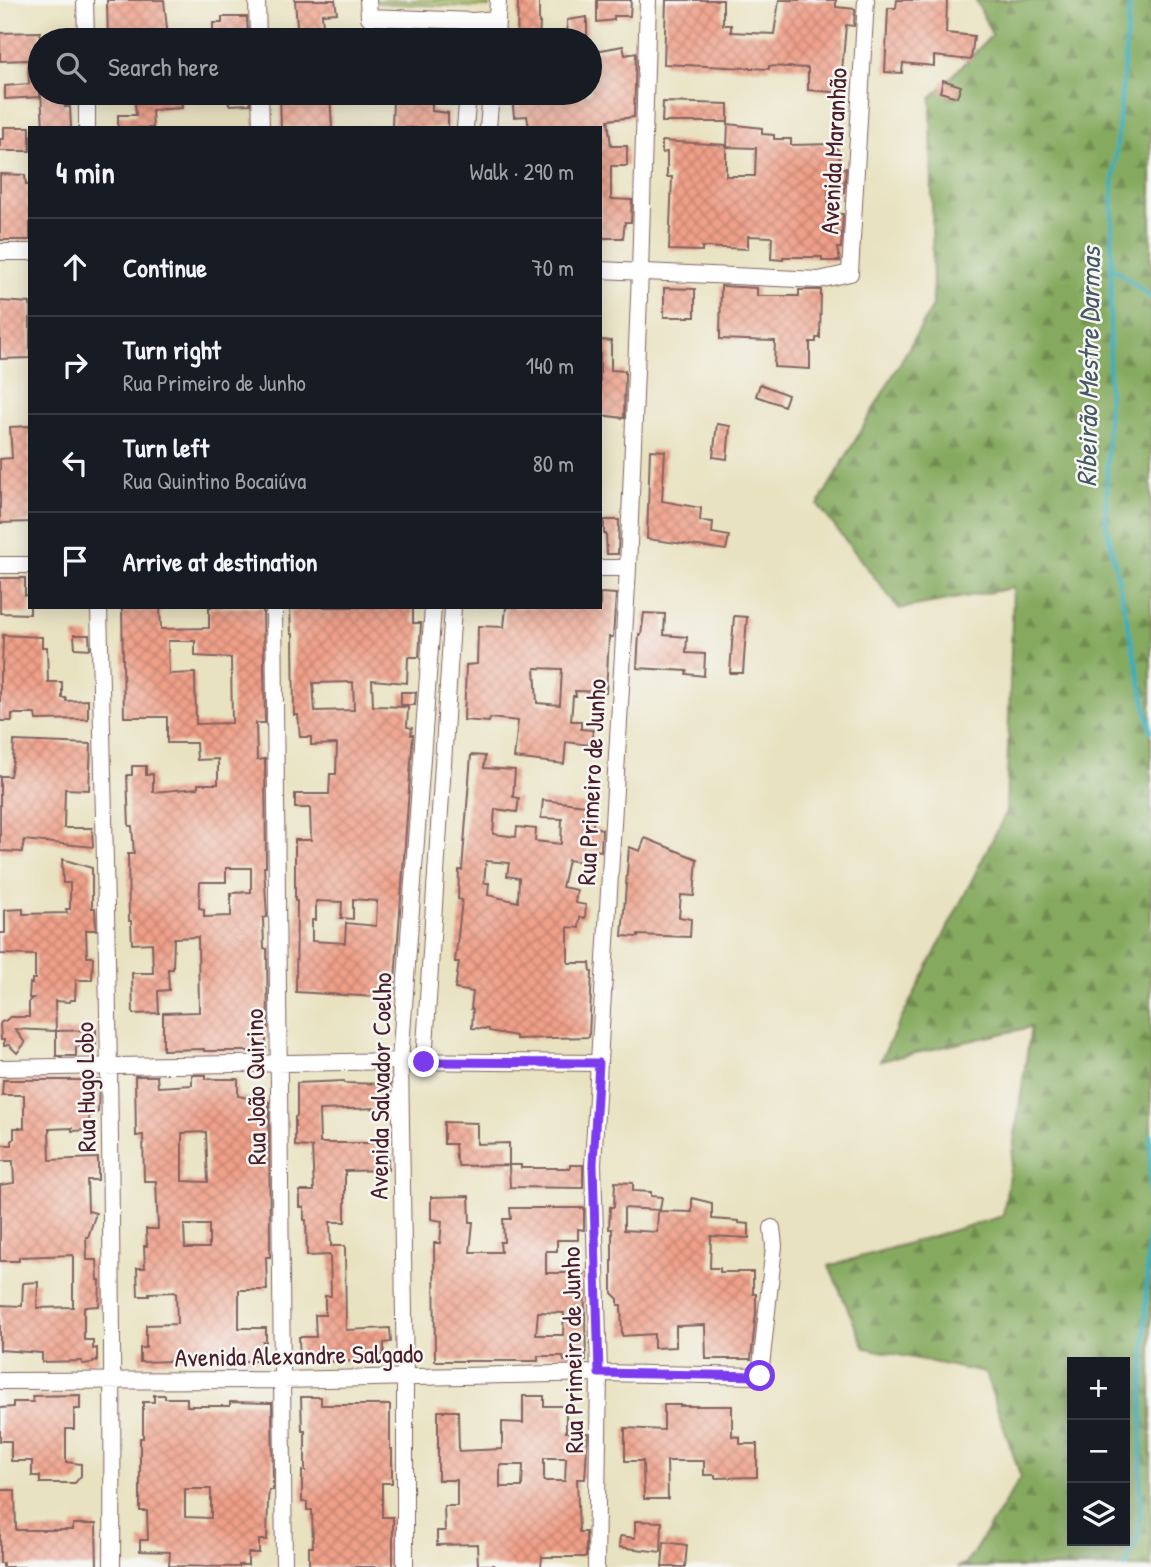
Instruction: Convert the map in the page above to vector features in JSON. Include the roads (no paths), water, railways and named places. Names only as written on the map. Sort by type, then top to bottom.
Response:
[{"type":"street","points":[[85,0],[86,28]]},
{"type":"street","points":[[257,0],[258,28]]},
{"type":"street","points":[[368,0],[369,17],[497,19]]},
{"type":"street","points":[[497,28],[498,0]]},
{"type":"street","name":"Rua Primeiro de Junho","points":[[596,1567],[599,1373],[593,1164],[628,568],[648,0]]},
{"type":"street","name":"Avenida Maranhão","points":[[640,272],[819,280],[850,273],[866,0]]},
{"type":"street","points":[[472,28],[473,20]]},
{"type":"street","points":[[87,105],[88,126]]},
{"type":"street","points":[[260,105],[261,126]]},
{"type":"street","points":[[465,126],[467,105]]},
{"type":"street","points":[[488,126],[490,105]]},
{"type":"street","points":[[0,251],[28,252]]},
{"type":"street","points":[[602,270],[640,272]]},
{"type":"street","points":[[0,565],[28,565]]},
{"type":"street","points":[[602,568],[628,568]]},
{"type":"street","name":"Rua Hugo Lobo","points":[[99,609],[110,1067],[112,1567]]},
{"type":"street","name":"Rua João Quirino","points":[[274,609],[284,1567]]},
{"type":"street","name":"Avenida Salvador Coelho","points":[[405,1567],[400,1061],[433,609]]},
{"type":"street","name":"Avenida Salvador Coelho","points":[[424,1062],[453,609]]},
{"type":"street","points":[[0,1068],[400,1061],[599,1063]]},
{"type":"street","name":"Avenida Alexandre Salgado","points":[[0,1381],[405,1379],[599,1373],[760,1376],[774,1245],[772,1228]]},
{"type":"waterway","name":"Ribeirão Mestre Darmas","points":[[1130,0],[1113,187],[1106,523],[1151,731]]},
{"type":"waterway","points":[[1111,266],[1151,297]]},
{"type":"waterway","name":"Ribeirão Mestre Darmas","points":[[1125,1567],[1139,1534],[1151,1135]]}]
